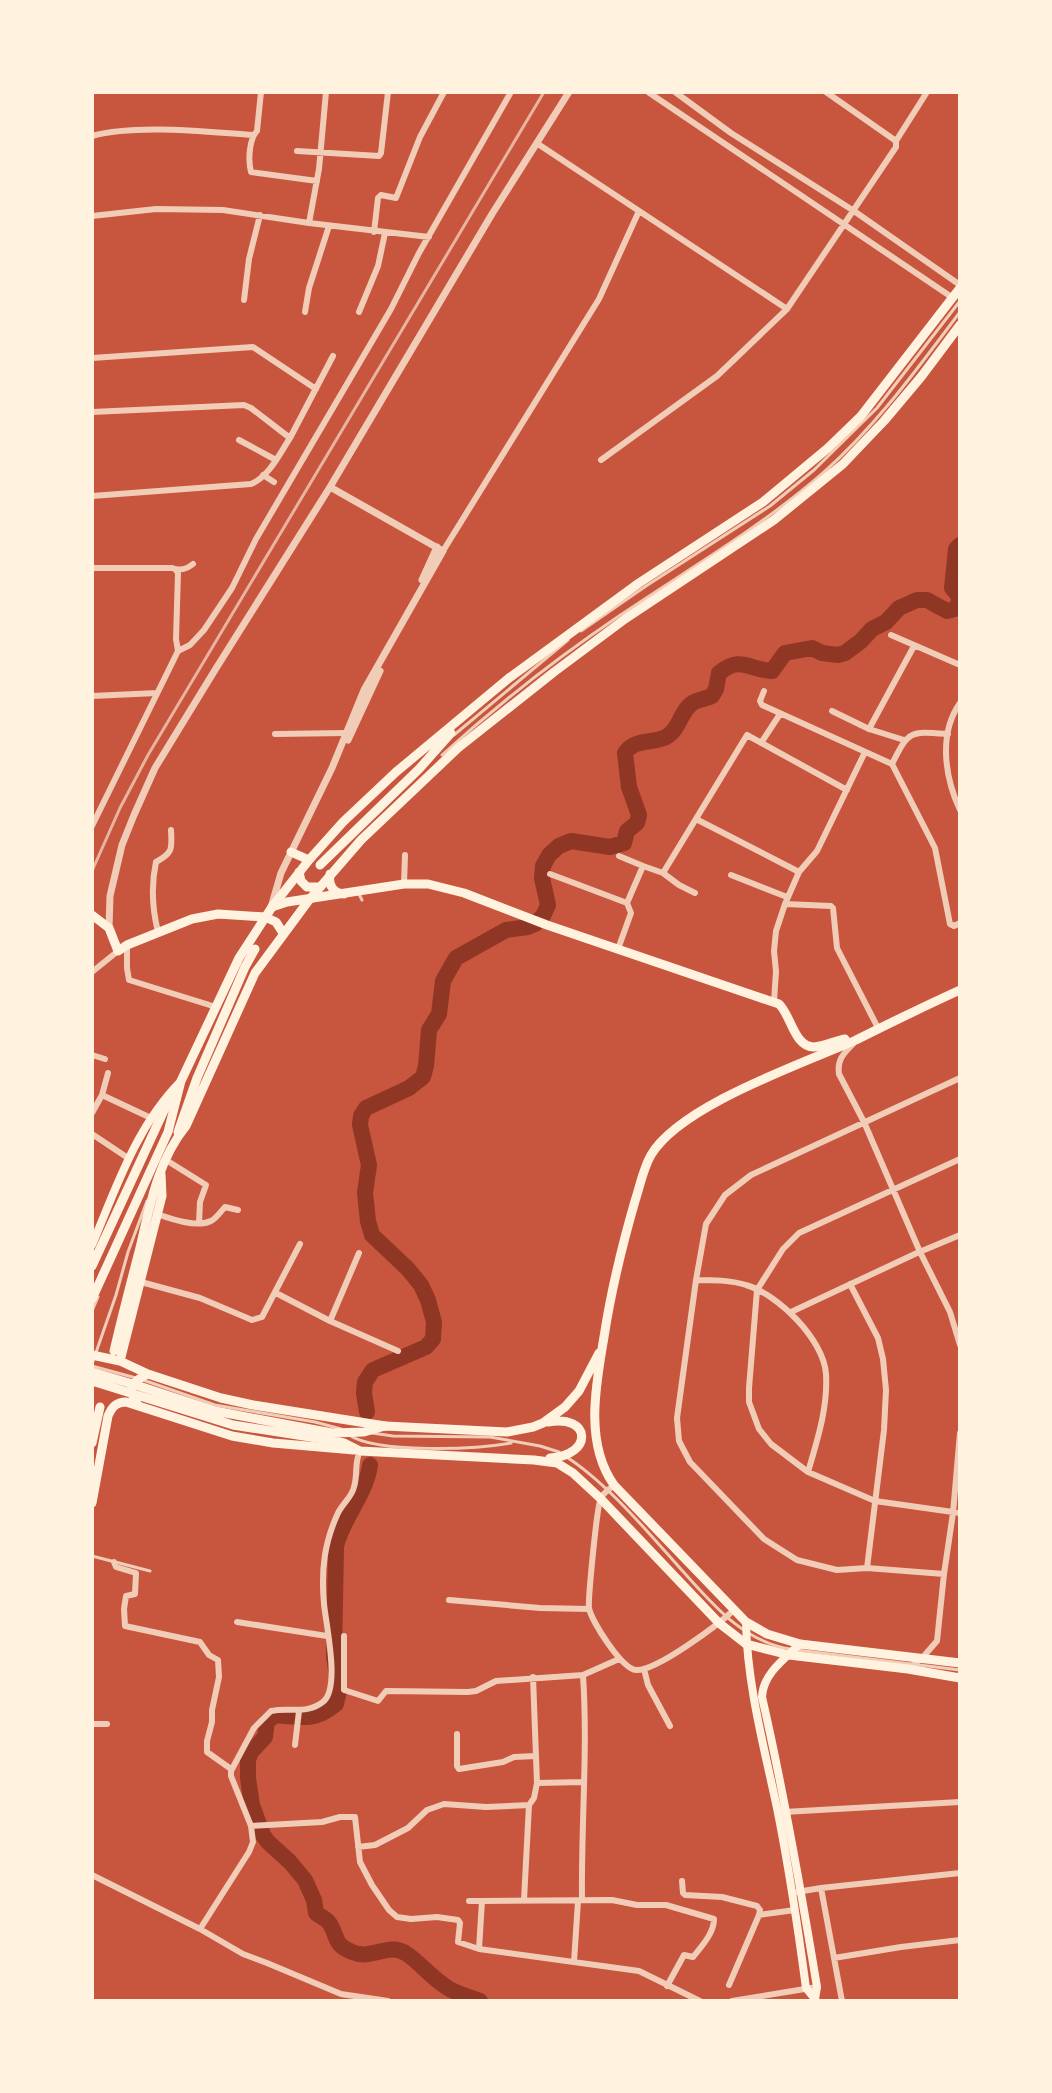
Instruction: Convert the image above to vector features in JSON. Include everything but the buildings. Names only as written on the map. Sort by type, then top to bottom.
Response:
[{"type":"main road","points":[[114,1351],[151,1199],[166,1160],[181,1081],[239,958],[269,910],[299,872],[343,822],[396,772],[509,678],[659,569],[763,502],[828,448],[861,416],[956,299],[960,287]]},
{"type":"main road","points":[[172,1135],[186,1126],[255,973],[319,887],[361,840],[458,748],[543,680],[625,619],[774,520],[843,464],[902,399],[960,325]]},
{"type":"main road","points":[[320,865],[439,753],[457,723]]},
{"type":"main road","points":[[439,753],[458,748]]},
{"type":"main road","points":[[293,853],[309,860]]},
{"type":"main road","points":[[299,872],[301,881],[307,887],[319,887]]},
{"type":"main road","points":[[330,874],[331,886],[344,894],[360,896],[404,884],[428,884],[460,892],[774,1002],[784,1008],[801,1042],[809,1046],[857,1039]]},
{"type":"main road","points":[[92,915],[109,928],[122,948],[192,919],[269,910],[287,902],[344,894]]},
{"type":"main road","points":[[269,910],[283,933]]},
{"type":"main road","points":[[92,1299],[172,1135],[255,949]]},
{"type":"main road","points":[[960,990],[709,1107],[680,1125],[652,1152],[625,1233],[610,1298],[595,1428],[601,1459],[614,1485],[746,1622],[767,1634],[800,1644],[960,1663]]},
{"type":"main road","points":[[92,1245],[128,1158],[163,1100],[181,1081]]},
{"type":"main road","points":[[92,1266],[166,1106],[177,1092]]},
{"type":"main road","points":[[120,1361],[162,1196],[161,1172]]},
{"type":"main road","points":[[543,1423],[565,1407],[579,1391],[603,1344]]},
{"type":"main road","points":[[93,1360],[120,1361],[148,1374],[231,1400],[385,1426],[497,1432],[521,1431],[543,1423],[561,1421],[571,1422],[579,1429],[581,1442],[574,1452],[534,1460]]},
{"type":"main road","points":[[92,1372],[215,1411],[344,1443],[357,1450]]},
{"type":"main road","points":[[138,1405],[132,1397],[131,1388],[135,1380],[148,1374]]},
{"type":"main road","points":[[92,1381],[233,1425],[332,1433],[364,1432],[385,1426]]},
{"type":"main road","points":[[92,1503],[111,1409],[120,1402],[232,1436],[288,1445],[557,1463],[566,1467],[600,1498],[719,1623],[746,1644],[789,1655],[960,1678]]},
{"type":"main road","points":[[92,1443],[100,1407]]},
{"type":"main road","points":[[746,1622],[752,1684],[817,1987],[815,2000]]},
{"type":"main road","points":[[800,1644],[766,1681],[762,1697],[788,1812],[797,1892],[795,1910],[806,1988],[815,2000]]},
{"type":"street","points":[[261,92],[249,166],[251,172],[317,181]]},
{"type":"street","points":[[309,223],[321,153],[326,92]]},
{"type":"street","points":[[297,151],[379,156],[388,92]]},
{"type":"street","points":[[374,232],[378,198],[381,195],[396,198],[420,137],[444,92]]},
{"type":"street","points":[[178,651],[190,645],[204,630],[232,588],[256,539],[384,322],[511,92]]},
{"type":"street","points":[[109,928],[110,896],[122,845],[155,768],[330,487],[492,214],[569,92]]},
{"type":"street","points":[[648,92],[956,299]]},
{"type":"street","points":[[675,92],[731,133],[854,211],[960,287]]},
{"type":"street","points":[[601,460],[717,376],[787,309],[896,147],[896,141],[927,92]]},
{"type":"street","points":[[829,93],[896,141]]},
{"type":"street","points":[[694,125],[704,113]]},
{"type":"street","points":[[92,136],[124,131],[168,130],[253,135]]},
{"type":"street","points":[[723,144],[731,133]]},
{"type":"street","points":[[538,144],[787,309]]},
{"type":"street","points":[[92,216],[153,209],[223,210],[429,237]]},
{"type":"street","points":[[293,853],[415,595],[440,549],[599,299],[639,211]]},
{"type":"street","points":[[244,300],[247,267],[260,215]]},
{"type":"street","points":[[305,312],[309,288],[329,226]]},
{"type":"street","points":[[359,312],[378,266],[385,233]]},
{"type":"street","points":[[92,358],[253,347],[316,389]]},
{"type":"street","points":[[92,496],[259,481],[290,438],[333,356]]},
{"type":"street","points":[[92,412],[244,405],[290,438]]},
{"type":"street","points":[[239,440],[276,460]]},
{"type":"street","points":[[263,475],[274,482]]},
{"type":"street","points":[[330,487],[440,549]]},
{"type":"street","points":[[269,910],[364,690],[440,549]]},
{"type":"street","points":[[92,568],[176,570],[193,564]]},
{"type":"street","points":[[92,826],[178,651],[176,570]]},
{"type":"street","points":[[891,635],[960,665]]},
{"type":"street","points":[[869,729],[914,646]]},
{"type":"street","points":[[764,691],[762,705],[892,764],[937,851],[950,924],[960,923]]},
{"type":"street","points":[[92,696],[157,693]]},
{"type":"street","points":[[960,703],[953,713],[946,754],[948,780],[960,810]]},
{"type":"street","points":[[832,711],[869,729],[904,740]]},
{"type":"street","points":[[761,743],[780,714]]},
{"type":"street","points":[[275,734],[346,733]]},
{"type":"street","points":[[892,764],[904,740],[913,733],[948,734]]},
{"type":"street","points":[[663,873],[747,735],[847,790]]},
{"type":"street","points":[[774,1002],[776,931],[786,901],[799,872],[817,851],[865,752]]},
{"type":"street","points":[[92,803],[103,802]]},
{"type":"street","points":[[696,819],[799,872]]},
{"type":"street","points":[[158,932],[152,886],[156,862],[166,857],[171,849],[171,830]]},
{"type":"street","points":[[404,884],[405,855]]},
{"type":"street","points":[[619,856],[663,873],[695,893]]},
{"type":"street","points":[[618,949],[631,913],[627,903],[643,866]]},
{"type":"street","points":[[550,874],[627,903]]},
{"type":"street","points":[[731,875],[786,901],[833,908],[837,948],[878,1028]]},
{"type":"street","points":[[92,972],[122,948],[129,980],[216,1007]]},
{"type":"street","points":[[857,1039],[840,1058],[839,1074],[950,1312],[960,1345]]},
{"type":"street","points":[[92,1055],[105,1059]]},
{"type":"street","points":[[92,1113],[102,1095],[108,1073]]},
{"type":"street","points":[[944,1574],[867,1568],[837,1570],[797,1560],[764,1539],[690,1462],[679,1441],[677,1418],[706,1224],[725,1195],[751,1175],[960,1078]]},
{"type":"street","points":[[102,1095],[151,1118]]},
{"type":"street","points":[[92,1134],[128,1158]]},
{"type":"street","points":[[957,1513],[875,1501],[808,1472],[771,1444],[759,1429],[749,1402],[749,1388],[757,1290],[783,1249],[799,1233],[960,1159]]},
{"type":"street","points":[[166,1160],[206,1185],[200,1202],[199,1223]]},
{"type":"street","points":[[157,1214],[178,1221],[199,1223],[211,1221],[225,1207],[238,1210]]},
{"type":"street","points":[[791,1312],[960,1235]]},
{"type":"street","points":[[141,1282],[200,1298],[252,1320],[262,1317],[300,1244]]},
{"type":"street","points":[[330,1321],[359,1253]]},
{"type":"street","points":[[696,1280],[748,1285],[791,1312],[804,1326],[826,1370],[822,1423],[808,1472]]},
{"type":"street","points":[[850,1284],[878,1338],[883,1359],[885,1404],[867,1568]]},
{"type":"street","points":[[276,1293],[398,1351]]},
{"type":"street","points":[[950,1312],[958,1309]]},
{"type":"street","points":[[908,1669],[937,1641],[944,1574],[957,1513],[960,1433]]},
{"type":"street","points":[[200,1929],[253,1842],[253,1826],[231,1776],[231,1769],[254,1728],[271,1711],[299,1714],[323,1702],[332,1688],[322,1566],[339,1510],[355,1485],[357,1450]]},
{"type":"street","points":[[614,1485],[600,1498],[589,1609],[619,1659],[631,1669],[644,1669],[700,1638],[735,1609]]},
{"type":"street","points":[[114,1562],[116,1567],[136,1573],[135,1594],[126,1596],[125,1626],[200,1642],[209,1655],[218,1660],[219,1677],[207,1752],[231,1769]]},
{"type":"street","points":[[449,1600],[589,1609]]},
{"type":"street","points":[[237,1622],[327,1636]]},
{"type":"street","points":[[344,1636],[344,1690],[378,1701],[386,1691],[468,1692],[496,1681],[583,1675],[619,1659]]},
{"type":"street","points":[[644,1669],[648,1685],[670,1726]]},
{"type":"street","points":[[574,1962],[580,1901],[586,1746],[583,1675]]},
{"type":"street","points":[[524,1900],[529,1805],[537,1783],[533,1677]]},
{"type":"street","points":[[295,1745],[299,1714]]},
{"type":"street","points":[[92,1724],[107,1724]]},
{"type":"street","points":[[457,1734],[459,1769],[503,1762],[514,1757],[536,1756]]},
{"type":"street","points":[[537,1783],[584,1782]]},
{"type":"street","points":[[777,1811],[960,1802]]},
{"type":"street","points":[[358,1847],[375,1845],[408,1828],[427,1810],[444,1804],[486,1807],[529,1805]]},
{"type":"street","points":[[253,1826],[355,1817],[360,1862],[372,1885],[397,1917],[458,1920],[458,1942],[479,1949],[639,1971],[700,2001]]},
{"type":"street","points":[[797,1892],[960,1873]]},
{"type":"street","points":[[92,1875],[243,1954],[341,1994],[388,2001]]},
{"type":"street","points":[[682,1881],[685,1895],[722,1897],[757,1906],[760,1910],[729,1985]]},
{"type":"street","points":[[821,1888],[842,2001]]},
{"type":"street","points":[[469,1901],[612,1900],[637,1905],[666,1905],[715,1921],[693,1957],[684,1955],[667,1986]]},
{"type":"street","points":[[479,1949],[482,1901]]},
{"type":"street","points":[[759,1915],[795,1910]]},
{"type":"street","points":[[834,1958],[960,1940]]},
{"type":"street","points":[[732,2001],[817,1987]]},
{"type":"lane","points":[[439,753],[568,640],[770,506],[814,470],[877,408],[956,299]]},
{"type":"lane","points":[[439,753],[578,645],[753,528],[823,473],[866,433],[891,404],[960,312]]},
{"type":"lane","points":[[92,1311],[172,1135]]},
{"type":"lane","points":[[161,1172],[132,1239],[93,1360],[215,1405],[340,1429],[393,1436],[490,1437],[554,1450],[583,1468],[622,1505],[725,1617],[753,1637],[783,1648],[960,1670]]},
{"type":"lane","points":[[340,1429],[360,1441],[388,1446],[466,1449],[515,1443]]},
{"type":"lane","points":[[92,1556],[150,1571]]},
{"type":"waterway","points":[[367,1412],[365,1382],[373,1370],[426,1347],[433,1339],[434,1322],[421,1285],[372,1235],[365,1193],[369,1165],[360,1125],[361,1116],[366,1108],[409,1088],[423,1077],[429,1030],[439,1014],[443,981],[456,958],[506,930],[535,924],[543,916],[548,905],[542,878],[543,866],[559,846],[571,841],[610,847],[624,843],[627,831],[637,823],[639,815],[629,787],[625,753],[634,745],[671,734],[689,706],[712,696],[719,673],[739,664],[772,671],[785,653],[812,648],[822,653],[845,653],[872,629],[886,622],[899,608],[917,600],[927,600],[947,611],[958,608],[959,596],[952,588],[956,549],[960,545]]},
{"type":"waterway","points":[[370,1465],[364,1486],[336,1546],[334,1656],[339,1691],[336,1704],[314,1716],[275,1715],[267,1722],[265,1737],[248,1760],[252,1805],[263,1835],[305,1880],[316,1913],[329,1922],[342,1946],[360,1954],[393,1949],[400,1951],[449,1989],[480,2001]]},
{"type":"railway","points":[[92,871],[148,755],[544,92]]}]
